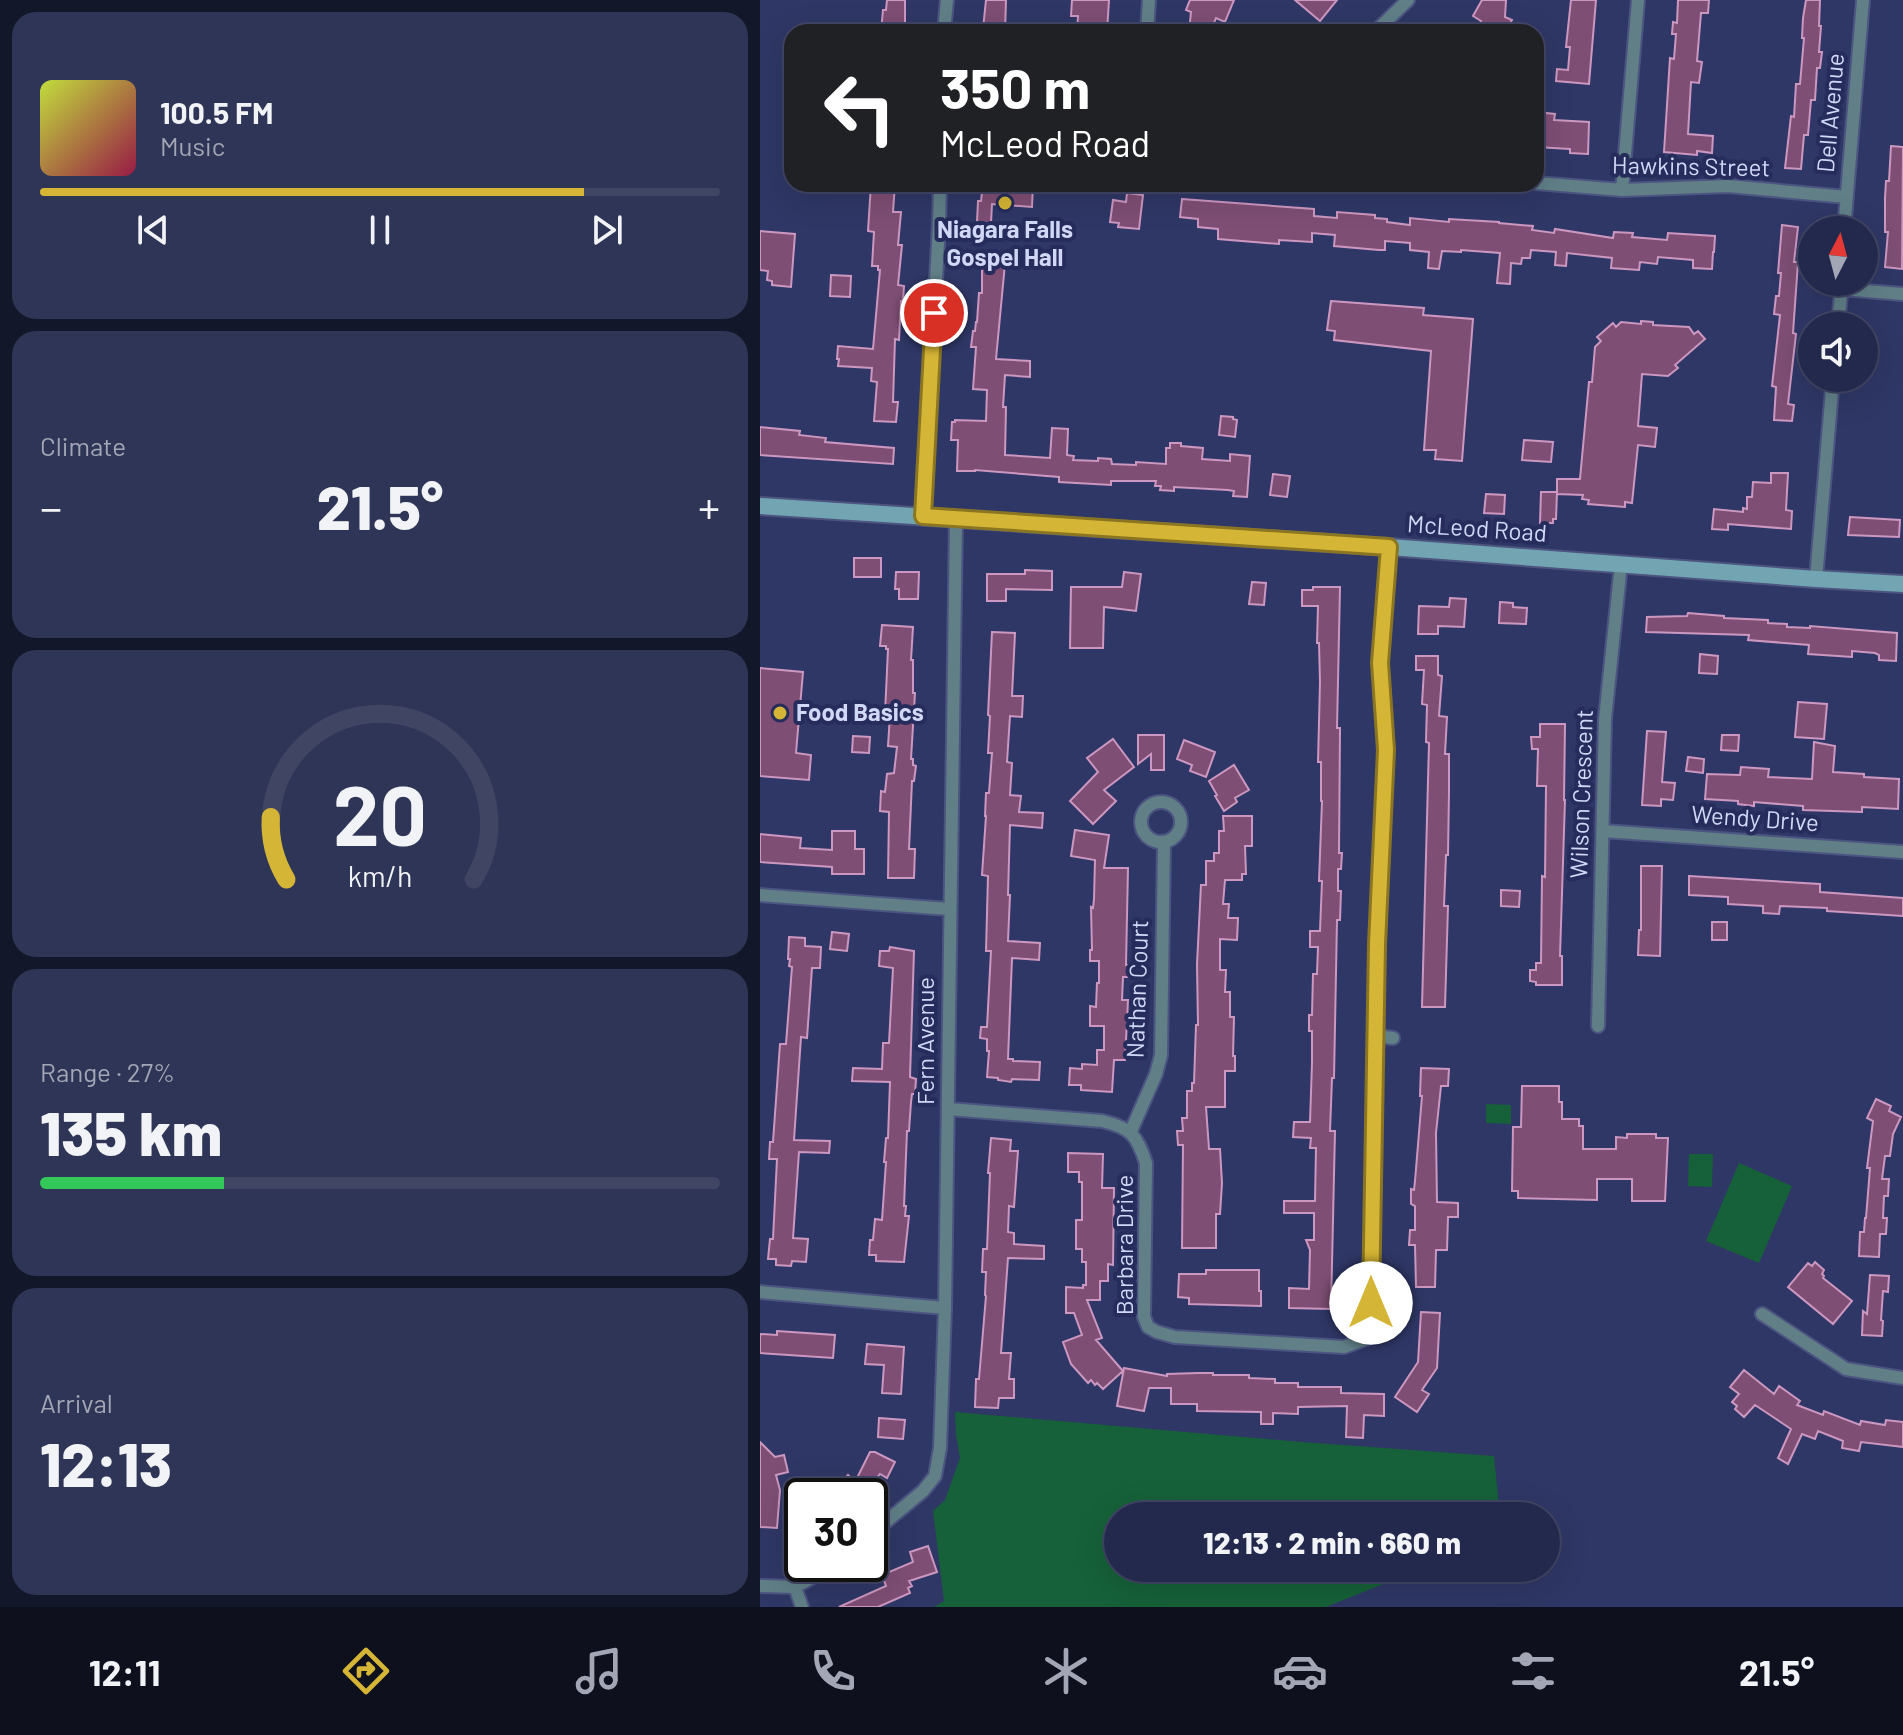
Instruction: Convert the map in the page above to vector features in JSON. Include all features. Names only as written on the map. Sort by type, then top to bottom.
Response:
[{"type":"main road","name":"McLeod Road","points":[[760,506],[1903,584]]},
{"type":"street","points":[[945,24],[947,0]]},
{"type":"street","points":[[1148,24],[1149,0]]},
{"type":"street","points":[[1383,24],[1408,0]]},
{"type":"street","points":[[1622,190],[1638,0]]},
{"type":"street","name":"Dell Avenue","points":[[1845,216],[1863,0]]},
{"type":"street","name":"Hawkins Street","points":[[1544,184],[1622,190],[1728,186],[1846,197]]},
{"type":"street","points":[[923,516],[940,192]]},
{"type":"street","points":[[1878,291],[1903,294]]},
{"type":"street","points":[[1816,579],[1832,392]]},
{"type":"street","name":"Fern Avenue","points":[[888,1520],[923,1491],[935,1476],[940,1448],[945,1308],[956,518]]},
{"type":"street","points":[[1389,547],[1380,663],[1386,750],[1377,944],[1377,1036],[1393,1038]]},
{"type":"street","name":"Wilson Crescent","points":[[1598,1026],[1605,719],[1621,564]]},
{"type":"street","name":"Wendy Drive","points":[[1603,831],[1903,852]]},
{"type":"street","name":"Nathan Court","points":[[1131,1131],[1161,1055],[1164,843]]},
{"type":"street","points":[[760,895],[949,909]]},
{"type":"street","name":"Barbara Drive","points":[[1131,1131],[1146,1163],[1144,1317],[1148,1327],[1175,1337],[1344,1347],[1366,1339],[1372,1319],[1377,1036]]},
{"type":"street","points":[[948,1109],[1102,1121],[1131,1131]]},
{"type":"street","points":[[760,1292],[945,1308]]},
{"type":"street","points":[[1762,1314],[1846,1369],[1903,1378]]},
{"type":"street","points":[[760,1586],[795,1587],[804,1582]]},
{"type":"street","points":[[795,1587],[802,1607]]},
{"type":"green space","points":[[1486,1104],[1511,1105],[1511,1124],[1486,1123]]},
{"type":"green space","points":[[1689,1154],[1713,1154],[1712,1187],[1688,1186]]},
{"type":"green space","points":[[1739,1163],[1792,1186],[1759,1263],[1706,1241]]},
{"type":"green space","points":[[955,1412],[1494,1456],[1499,1502],[1104,1502],[1104,1582],[1388,1582],[1326,1607],[934,1607],[944,1601],[933,1511],[945,1500],[960,1458]]},
{"type":"building","points":[[887,0],[905,0],[905,24],[882,24],[883,10],[886,10]]},
{"type":"building","points":[[986,0],[1006,0],[1005,24],[984,24]]},
{"type":"building","points":[[1072,0],[1109,0],[1108,24],[1078,24],[1078,16],[1071,16]]},
{"type":"building","points":[[1190,0],[1234,0],[1225,22],[1216,18],[1213,24],[1190,24],[1191,12],[1186,10]]},
{"type":"building","points":[[1295,0],[1337,0],[1320,21]]},
{"type":"building","points":[[1482,0],[1506,0],[1505,17],[1512,20],[1510,24],[1479,24],[1481,21],[1473,16]]},
{"type":"building","points":[[1571,0],[1596,0],[1589,84],[1556,81],[1557,69],[1568,70],[1570,47],[1566,47]]},
{"type":"building","points":[[1678,0],[1709,0],[1708,13],[1701,13],[1697,61],[1702,62],[1699,83],[1691,82],[1688,134],[1713,136],[1712,153],[1664,152],[1670,58],[1674,59],[1676,34],[1672,34],[1673,22],[1677,23]]},
{"type":"building","points":[[1806,0],[1820,0],[1820,68],[1817,68],[1815,100],[1811,100],[1808,135],[1804,135],[1801,169],[1785,168],[1796,84],[1800,84]]},
{"type":"building","points":[[1544,113],[1555,114],[1554,120],[1589,122],[1588,154],[1570,153],[1570,149],[1544,147]]},
{"type":"building","points":[[1891,146],[1903,147],[1902,269],[1885,267],[1888,232],[1885,232],[1885,198]]},
{"type":"building","points":[[870,192],[894,192],[893,212],[901,212],[898,285],[904,286],[899,340],[895,339],[893,402],[898,402],[896,422],[874,421],[877,382],[871,381],[872,368],[838,366],[838,346],[873,349],[880,270],[878,266],[872,266],[874,232],[868,231]]},
{"type":"building","name":"Niagara Falls Gospel Hall","points":[[982,192],[1033,192],[1032,207],[992,204],[991,223],[977,222],[978,201],[981,201]]},
{"type":"building","points":[[1127,193],[1143,195],[1139,229],[1118,227],[1119,223],[1110,222],[1113,200],[1126,202]]},
{"type":"building","points":[[1182,199],[1314,209],[1314,216],[1337,218],[1337,212],[1375,215],[1375,218],[1387,219],[1387,222],[1410,225],[1410,218],[1449,222],[1449,219],[1499,222],[1533,226],[1532,230],[1554,233],[1555,229],[1613,238],[1614,232],[1667,240],[1668,233],[1715,236],[1714,252],[1712,269],[1693,268],[1693,260],[1658,257],[1657,264],[1640,262],[1639,270],[1611,268],[1612,258],[1567,253],[1566,266],[1555,265],[1556,252],[1531,250],[1530,258],[1522,258],[1521,264],[1511,263],[1510,284],[1497,283],[1500,253],[1442,251],[1439,269],[1428,268],[1429,252],[1410,250],[1410,243],[1385,241],[1385,250],[1334,246],[1335,235],[1312,233],[1312,242],[1279,240],[1279,244],[1218,239],[1218,229],[1198,227],[1198,219],[1180,217]]},
{"type":"building","points":[[1782,225],[1798,227],[1794,262],[1798,262],[1793,333],[1796,334],[1788,404],[1794,405],[1792,421],[1774,420],[1776,387],[1772,386],[1780,315],[1774,314],[1776,296],[1779,296],[1781,273],[1778,273]]},
{"type":"building","points":[[760,231],[795,234],[791,287],[772,285],[772,281],[767,280],[768,271],[760,270]]},
{"type":"building","points":[[982,252],[1006,253],[996,359],[1030,361],[1030,377],[1005,375],[1005,455],[1050,458],[1052,428],[1068,429],[1067,455],[1074,456],[1073,460],[1098,461],[1098,458],[1111,459],[1112,464],[1166,464],[1166,448],[1170,448],[1170,443],[1181,443],[1181,446],[1203,448],[1202,459],[1230,461],[1230,454],[1250,456],[1247,497],[1233,496],[1234,491],[1228,490],[1174,487],[1174,491],[1160,490],[1161,486],[1155,486],[1156,481],[1111,481],[1111,485],[1059,482],[1059,477],[957,471],[958,440],[951,440],[952,422],[986,421],[987,390],[973,389],[976,347],[971,347],[979,293],[982,293]]},
{"type":"building","points":[[831,275],[851,276],[850,297],[830,296]]},
{"type":"building","points":[[1331,301],[1424,308],[1423,315],[1473,319],[1462,461],[1435,459],[1436,450],[1424,450],[1431,351],[1334,340],[1335,331],[1327,330]]},
{"type":"building","points":[[1641,321],[1653,322],[1653,325],[1689,327],[1694,334],[1698,331],[1705,339],[1675,365],[1678,368],[1668,376],[1642,374],[1638,426],[1657,428],[1655,447],[1638,445],[1632,503],[1625,502],[1625,507],[1588,504],[1589,500],[1582,499],[1583,495],[1557,494],[1557,479],[1580,479],[1589,382],[1592,382],[1595,347],[1601,341],[1597,337],[1613,323],[1616,327],[1621,322],[1641,324]]},
{"type":"building","points":[[1221,416],[1237,420],[1235,437],[1219,435]]},
{"type":"building","points":[[760,427],[800,431],[799,435],[826,438],[825,442],[894,448],[893,464],[760,455]]},
{"type":"building","points":[[1524,440],[1553,442],[1551,462],[1522,460]]},
{"type":"building","points":[[1771,473],[1788,473],[1786,510],[1792,511],[1791,529],[1728,524],[1728,530],[1712,529],[1714,509],[1743,512],[1743,508],[1747,509],[1747,497],[1752,497],[1753,482],[1771,483]]},
{"type":"building","points":[[1273,474],[1290,476],[1287,497],[1270,495]]},
{"type":"building","points":[[1541,492],[1557,492],[1556,519],[1553,523],[1540,523]]},
{"type":"building","points":[[1486,494],[1505,495],[1504,514],[1484,513]]},
{"type":"building","points":[[1850,517],[1900,520],[1899,537],[1848,535]]},
{"type":"building","points":[[854,558],[881,558],[881,577],[854,577]]},
{"type":"building","points":[[1025,570],[1052,571],[1052,590],[1006,589],[1006,601],[987,601],[987,574],[1025,574]]},
{"type":"building","points":[[896,572],[919,572],[918,599],[899,599],[899,589],[895,589]]},
{"type":"building","points":[[1124,572],[1141,574],[1136,611],[1104,607],[1103,648],[1070,648],[1071,587],[1122,587]]},
{"type":"building","points":[[1252,582],[1266,583],[1264,605],[1249,604]]},
{"type":"building","points":[[1313,587],[1340,587],[1337,728],[1340,728],[1339,853],[1342,853],[1341,869],[1338,869],[1338,891],[1341,891],[1340,920],[1337,920],[1330,1131],[1335,1131],[1331,1309],[1289,1308],[1289,1288],[1309,1289],[1310,1250],[1306,1240],[1314,1240],[1314,1213],[1284,1213],[1284,1201],[1315,1201],[1316,1148],[1310,1148],[1311,1138],[1293,1137],[1294,1122],[1310,1122],[1312,1031],[1309,1031],[1309,1015],[1312,1015],[1313,974],[1317,974],[1318,947],[1310,947],[1310,931],[1320,931],[1322,881],[1319,881],[1322,801],[1321,762],[1318,762],[1318,606],[1302,606],[1302,590],[1313,590]]},
{"type":"building","points":[[1450,598],[1466,599],[1464,627],[1438,626],[1438,634],[1418,634],[1419,606],[1449,607]]},
{"type":"building","points":[[1500,602],[1527,608],[1526,624],[1499,623]]},
{"type":"building","points":[[1688,613],[1768,620],[1768,623],[1787,624],[1787,627],[1897,633],[1896,661],[1879,660],[1879,655],[1875,653],[1852,651],[1852,657],[1808,654],[1809,645],[1748,640],[1749,635],[1646,632],[1647,617],[1687,616]]},
{"type":"building","points":[[882,625],[913,627],[911,660],[915,693],[911,759],[916,766],[912,781],[909,849],[915,849],[914,878],[888,878],[889,812],[880,811],[881,791],[885,792],[887,774],[894,773],[897,747],[888,746],[890,715],[885,714],[888,649],[880,646]]},
{"type":"building","points":[[992,632],[1015,633],[1012,696],[1023,696],[1022,717],[1010,716],[1007,762],[1012,763],[1010,795],[1021,796],[1019,812],[1043,813],[1042,828],[1010,825],[1008,895],[1008,941],[1040,943],[1039,960],[1012,958],[1008,1059],[1040,1062],[1039,1080],[1012,1079],[1011,1082],[987,1077],[987,1039],[980,1038],[981,1027],[987,1027],[991,951],[986,951],[988,876],[982,875],[986,793],[989,793],[992,753],[988,753],[988,715]]},
{"type":"building","points":[[1700,654],[1718,656],[1717,674],[1699,673]]},
{"type":"building","points":[[1416,656],[1438,656],[1438,675],[1442,676],[1439,716],[1447,717],[1445,754],[1449,754],[1449,791],[1444,906],[1448,906],[1445,1007],[1422,1007],[1429,743],[1426,742],[1427,705],[1422,704],[1424,670],[1416,670]]},
{"type":"building","name":"Food Basics","points":[[760,668],[803,672],[796,753],[811,755],[809,780],[760,776]]},
{"type":"building","points":[[1798,702],[1827,704],[1824,739],[1795,737]]},
{"type":"building","points":[[843,706],[865,707],[864,719],[843,718]]},
{"type":"building","points":[[1540,724],[1565,724],[1562,985],[1536,985],[1536,982],[1530,981],[1530,970],[1536,970],[1536,963],[1541,963],[1542,876],[1545,877],[1546,786],[1537,786],[1538,749],[1532,749],[1531,737],[1540,737]]},
{"type":"building","points":[[1647,731],[1666,732],[1662,782],[1675,783],[1673,800],[1661,799],[1661,806],[1642,805]]},
{"type":"building","points":[[1138,735],[1164,735],[1164,770],[1151,770],[1151,754],[1138,764]]},
{"type":"building","points":[[1722,735],[1739,735],[1738,751],[1721,750]]},
{"type":"building","points":[[853,736],[870,737],[869,753],[852,752]]},
{"type":"building","points":[[1113,739],[1134,767],[1104,790],[1116,801],[1093,824],[1070,801],[1098,772],[1087,758]]},
{"type":"building","points":[[1184,740],[1215,752],[1206,777],[1190,771],[1192,765],[1177,759]]},
{"type":"building","points":[[1814,742],[1835,746],[1833,772],[1899,779],[1898,809],[1862,807],[1862,812],[1803,810],[1803,806],[1754,802],[1754,806],[1738,804],[1738,801],[1705,799],[1707,774],[1740,775],[1741,767],[1769,769],[1768,777],[1812,779]]},
{"type":"building","points":[[1688,757],[1704,759],[1703,773],[1686,771]]},
{"type":"building","points":[[1234,765],[1249,790],[1235,798],[1237,802],[1224,811],[1209,781]]},
{"type":"building","points":[[1223,816],[1252,816],[1252,846],[1245,846],[1246,874],[1242,874],[1242,880],[1225,880],[1223,904],[1229,904],[1228,918],[1238,918],[1237,940],[1220,939],[1220,970],[1226,970],[1225,992],[1230,992],[1230,1017],[1234,1017],[1235,1071],[1225,1071],[1225,1107],[1206,1107],[1209,1149],[1220,1149],[1222,1183],[1220,1214],[1216,1214],[1216,1248],[1182,1248],[1183,1145],[1178,1145],[1177,1131],[1183,1131],[1182,1118],[1187,1118],[1187,1091],[1192,1091],[1194,1083],[1201,885],[1206,885],[1206,861],[1214,861],[1214,853],[1219,853],[1219,831],[1224,831]]},
{"type":"building","points":[[1075,830],[1109,835],[1104,868],[1128,868],[1128,977],[1123,977],[1122,1000],[1128,1000],[1125,1060],[1114,1060],[1112,1092],[1081,1090],[1081,1085],[1069,1085],[1070,1068],[1082,1069],[1082,1064],[1097,1065],[1097,1050],[1104,1050],[1104,1026],[1090,1026],[1090,1006],[1096,1007],[1099,983],[1099,961],[1090,961],[1095,860],[1071,856]]},
{"type":"building","points":[[832,831],[855,831],[855,849],[864,849],[864,874],[832,874],[832,867],[760,862],[760,834],[801,838],[800,848],[832,850]]},
{"type":"building","points":[[1641,866],[1662,866],[1660,956],[1638,955]]},
{"type":"building","points":[[1689,876],[1820,884],[1820,892],[1903,898],[1903,916],[1780,906],[1779,914],[1763,913],[1763,906],[1728,904],[1728,897],[1689,895]]},
{"type":"building","points":[[1501,890],[1520,891],[1519,907],[1501,906]]},
{"type":"building","points":[[1712,922],[1727,922],[1727,940],[1712,940]]},
{"type":"building","points":[[832,932],[849,934],[847,951],[830,949]]},
{"type":"building","points":[[789,937],[805,938],[805,946],[821,947],[820,968],[812,968],[807,1038],[801,1037],[794,1140],[830,1141],[829,1153],[799,1152],[793,1238],[808,1239],[806,1262],[792,1261],[791,1266],[776,1265],[776,1259],[768,1259],[770,1239],[773,1239],[777,1159],[769,1159],[770,1142],[773,1142],[780,1044],[786,1044],[792,967],[788,959]]},
{"type":"building","points":[[890,947],[914,951],[910,1077],[916,1079],[907,1131],[904,1206],[905,1216],[909,1216],[904,1262],[876,1261],[876,1255],[869,1255],[875,1219],[882,1220],[890,1082],[852,1081],[853,1068],[882,1069],[883,1043],[889,1043],[893,968],[879,966],[880,951],[889,951]]},
{"type":"building","points":[[1421,1068],[1449,1069],[1448,1086],[1441,1086],[1436,1133],[1437,1202],[1458,1203],[1458,1217],[1448,1217],[1447,1250],[1436,1250],[1435,1287],[1416,1287],[1415,1245],[1409,1245],[1410,1230],[1415,1230],[1411,1189],[1414,1190],[1415,1181],[1422,1096]]},
{"type":"building","points":[[1522,1086],[1559,1086],[1562,1119],[1579,1119],[1579,1126],[1583,1126],[1583,1149],[1616,1149],[1616,1137],[1627,1138],[1627,1134],[1656,1134],[1656,1138],[1668,1138],[1665,1201],[1632,1201],[1632,1179],[1597,1179],[1597,1200],[1518,1198],[1518,1191],[1512,1191],[1513,1127],[1521,1127]]},
{"type":"building","points":[[1876,1099],[1891,1106],[1889,1111],[1901,1117],[1893,1134],[1890,1156],[1885,1156],[1882,1179],[1889,1179],[1883,1218],[1887,1218],[1886,1234],[1880,1234],[1879,1257],[1859,1256],[1860,1232],[1864,1232],[1866,1218],[1870,1168],[1867,1168],[1873,1121],[1867,1118]]},
{"type":"building","points":[[991,1138],[1011,1140],[1010,1151],[1018,1151],[1014,1207],[1009,1206],[1008,1232],[1014,1233],[1014,1244],[1044,1246],[1044,1259],[1008,1258],[1001,1353],[1011,1353],[1009,1379],[1014,1379],[1014,1398],[999,1398],[998,1408],[975,1407],[986,1296],[986,1272],[982,1272],[983,1249],[987,1249]]},
{"type":"building","points":[[1068,1153],[1103,1154],[1102,1188],[1114,1188],[1113,1265],[1108,1264],[1108,1281],[1100,1281],[1100,1300],[1087,1300],[1102,1338],[1096,1340],[1123,1371],[1103,1389],[1091,1380],[1088,1383],[1071,1364],[1063,1342],[1082,1335],[1074,1313],[1066,1313],[1066,1287],[1083,1288],[1086,1285],[1086,1262],[1082,1262],[1082,1249],[1076,1249],[1076,1220],[1082,1220],[1082,1182],[1079,1182],[1079,1172],[1068,1172]]},
{"type":"building","points":[[1815,1262],[1824,1270],[1823,1278],[1852,1301],[1833,1324],[1788,1287],[1808,1263],[1812,1266]]},
{"type":"building","points":[[1206,1270],[1259,1270],[1261,1306],[1189,1304],[1189,1298],[1178,1297],[1179,1274],[1206,1274]]},
{"type":"building","points":[[1870,1275],[1889,1276],[1888,1292],[1883,1291],[1882,1336],[1862,1335]]},
{"type":"building","points":[[1421,1312],[1440,1313],[1437,1368],[1422,1390],[1429,1394],[1417,1412],[1395,1397],[1418,1362]]},
{"type":"building","points":[[777,1331],[835,1335],[833,1358],[760,1353],[760,1334],[777,1335]]},
{"type":"building","points":[[867,1344],[904,1347],[901,1394],[882,1393],[884,1365],[865,1364]]},
{"type":"building","points":[[1124,1368],[1167,1376],[1198,1373],[1249,1375],[1249,1378],[1275,1379],[1275,1383],[1298,1383],[1298,1387],[1341,1387],[1341,1393],[1384,1394],[1384,1416],[1364,1415],[1363,1438],[1346,1437],[1347,1406],[1298,1407],[1298,1414],[1273,1413],[1273,1424],[1261,1424],[1261,1412],[1197,1411],[1197,1404],[1171,1404],[1171,1388],[1149,1388],[1144,1411],[1117,1406]]},
{"type":"building","points":[[1744,1370],[1774,1394],[1779,1386],[1800,1401],[1797,1405],[1823,1415],[1824,1411],[1860,1425],[1861,1421],[1885,1425],[1886,1420],[1903,1422],[1903,1447],[1861,1442],[1859,1451],[1842,1448],[1843,1441],[1818,1431],[1815,1439],[1802,1434],[1788,1464],[1778,1458],[1791,1429],[1755,1405],[1744,1417],[1735,1409],[1737,1406],[1732,1402],[1739,1394],[1730,1387]]},
{"type":"building","points":[[879,1418],[905,1420],[903,1439],[878,1437]]},
{"type":"building","points":[[760,1442],[775,1457],[784,1455],[788,1472],[776,1475],[780,1490],[777,1528],[760,1527]]},
{"type":"building","points":[[870,1452],[895,1462],[887,1478],[880,1474],[877,1478],[857,1478]]},
{"type":"building","points":[[928,1546],[937,1572],[909,1581],[912,1586],[908,1588],[910,1593],[878,1607],[839,1607],[886,1586],[888,1572],[913,1562],[910,1552]]},
{"type":"place","name":"Niagara Falls Gospel Hall","points":[[1005,203]]},
{"type":"place","name":"Food Basics","points":[[780,713]]},
{"type":"route","points":[[934,313],[923,516],[1389,547],[1380,663],[1386,750],[1377,944],[1371,1303]]}]
